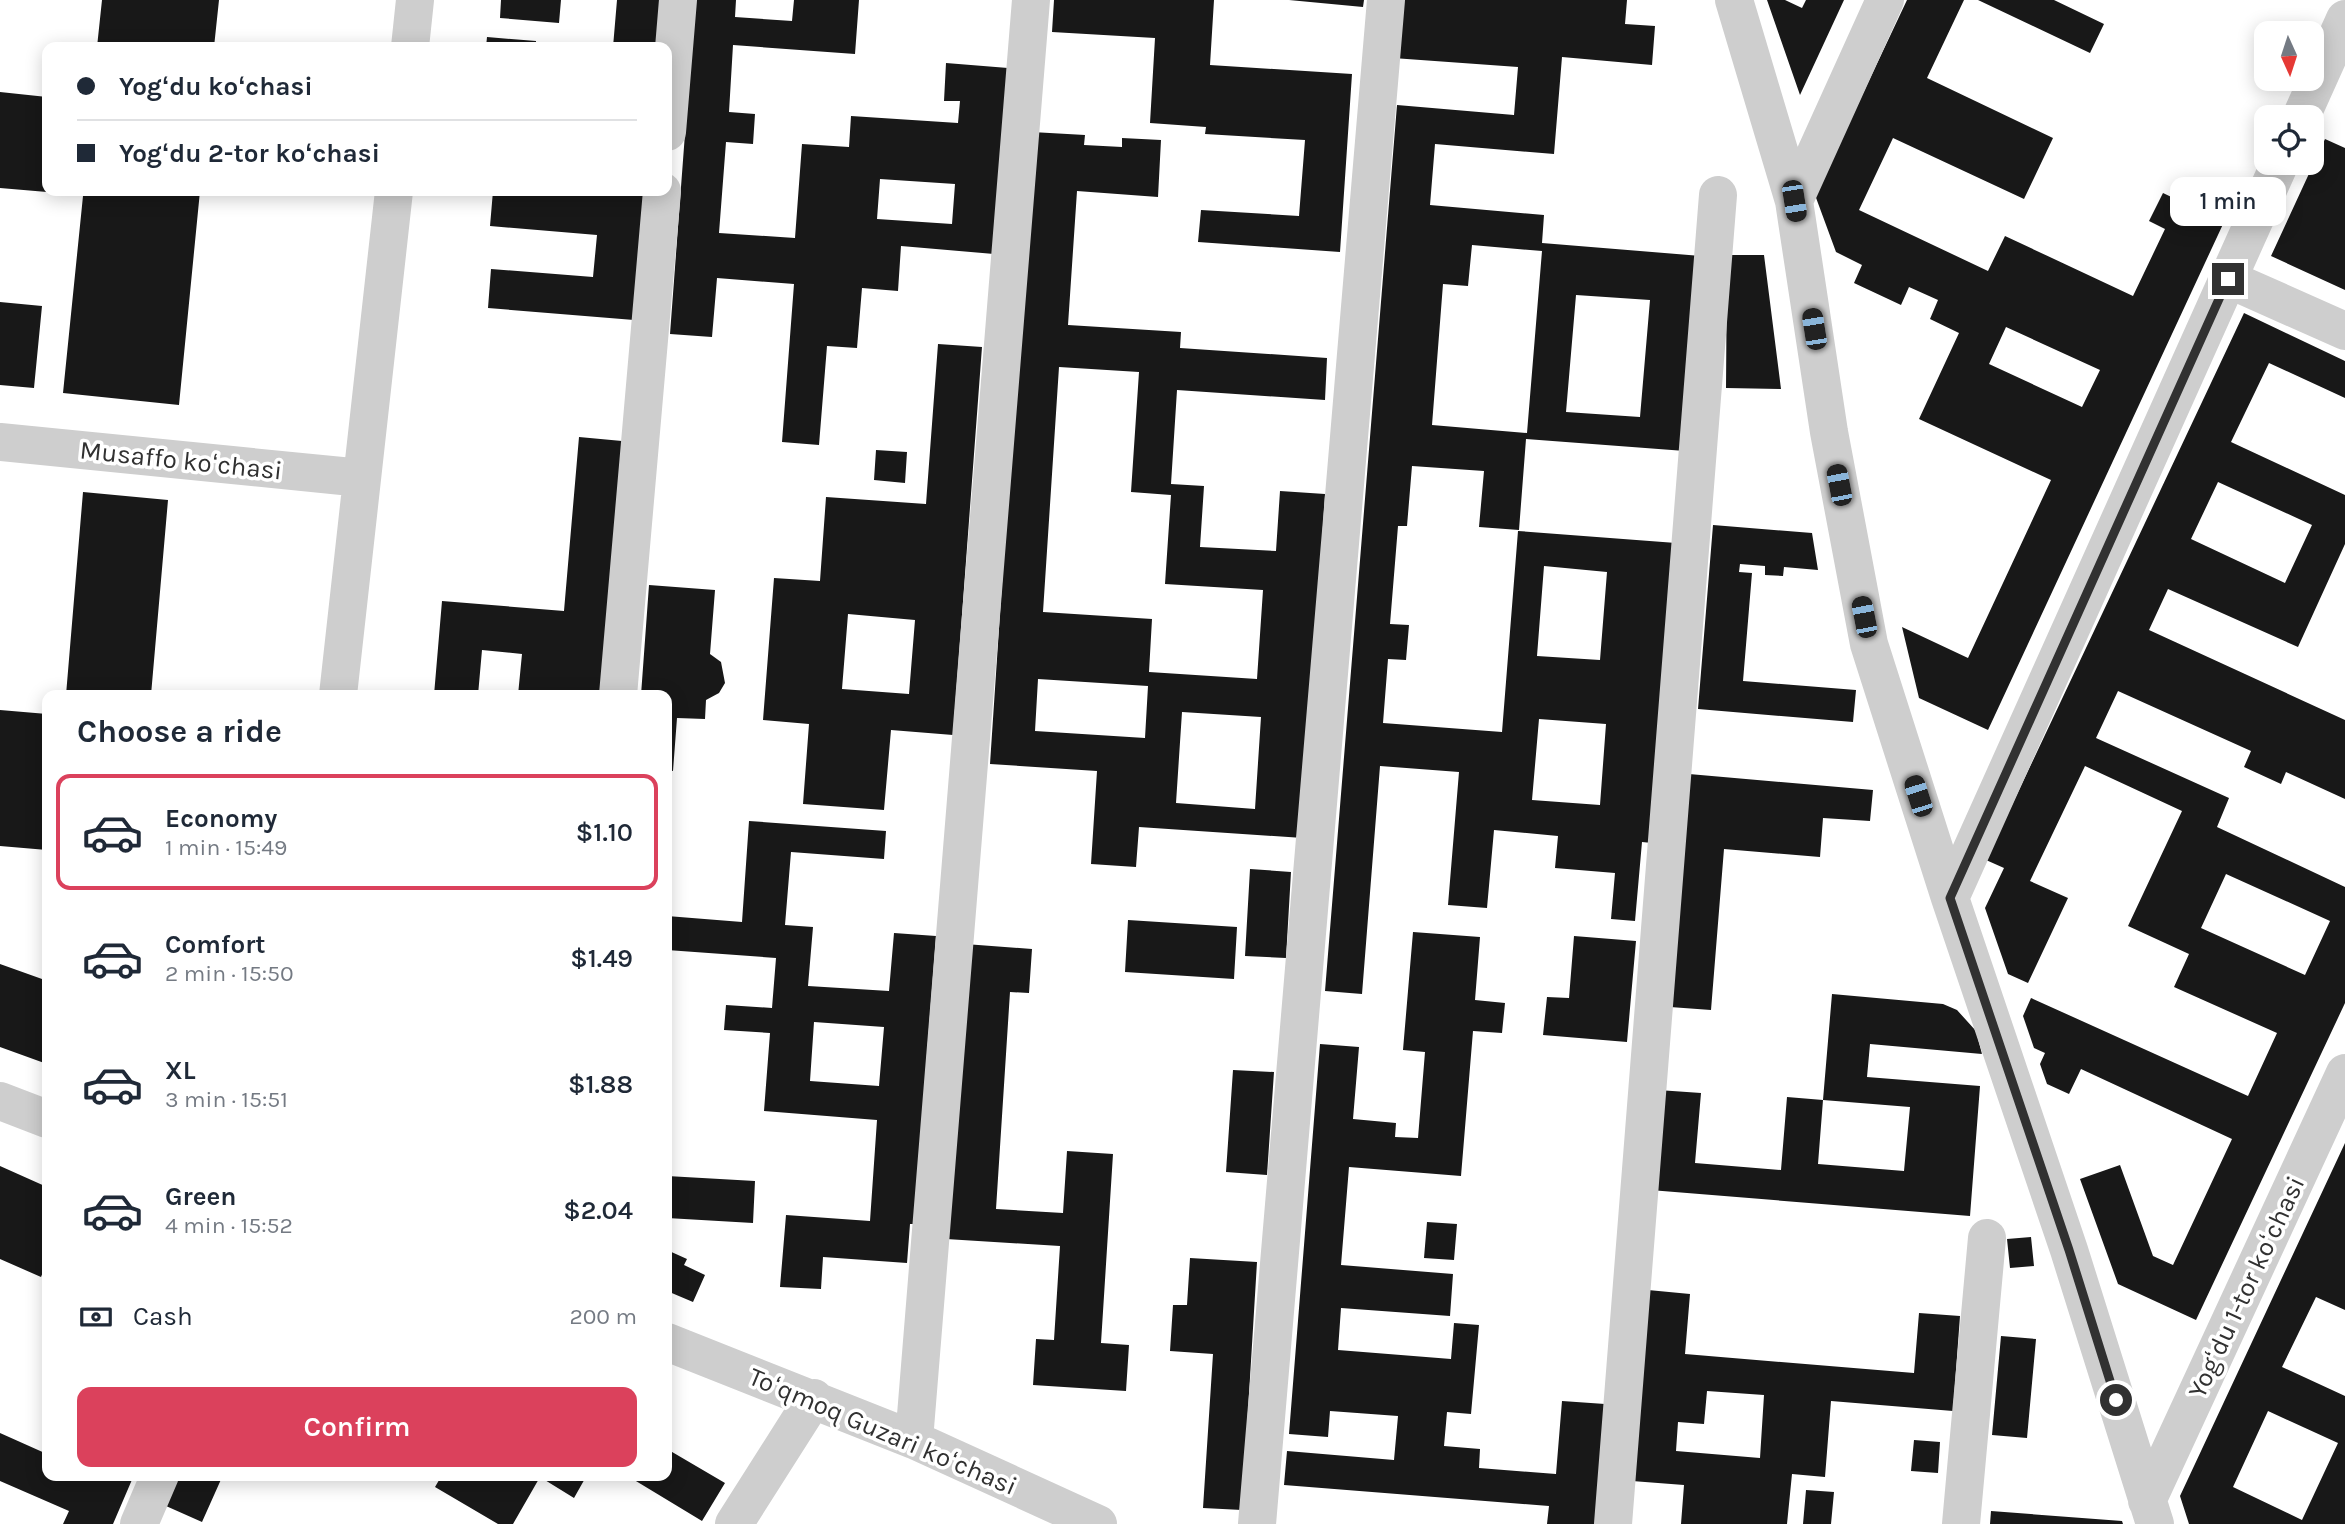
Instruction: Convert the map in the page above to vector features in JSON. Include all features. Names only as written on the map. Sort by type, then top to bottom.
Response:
[{"type":"street","points":[[411,42],[415,0]]},
{"type":"street","points":[[672,72],[678,0]]},
{"type":"street","points":[[914,1440],[1031,0]]},
{"type":"street","points":[[1256,1524],[1387,0]]},
{"type":"street","points":[[1734,0],[1794,201],[1829,432],[1869,644],[1950,898],[2069,1250],[2151,1512]]},
{"type":"street","points":[[1794,201],[1885,0]]},
{"type":"street","points":[[2306,105],[2345,19]]},
{"type":"street","points":[[1950,898],[2275,175]]},
{"type":"street","points":[[1613,1524],[1718,195]]},
{"type":"street","points":[[339,690],[393,196]]},
{"type":"street","points":[[618,690],[662,196]]},
{"type":"street","points":[[2228,279],[2345,331]]},
{"type":"street","name":"Musaffo koʻchasi","points":[[0,442],[362,478]]},
{"type":"street","name":"Yogʻdu 1-tor koʻchasi","points":[[2151,1512],[2345,1073]]},
{"type":"street","points":[[0,1101],[42,1117]]},
{"type":"street","points":[[1961,1524],[1987,1238]]},
{"type":"street","name":"Toʻqmoq Guzari koʻchasi","points":[[672,1344],[814,1398],[914,1440],[1098,1524]]},
{"type":"street","points":[[734,1524],[814,1398]]},
{"type":"street","points":[[139,1524],[157,1481]]},
{"type":"building","points":[[102,0],[219,0],[215,42],[98,42]]},
{"type":"building","points":[[501,0],[561,0],[559,23],[500,18]]},
{"type":"building","points":[[617,0],[661,0],[657,42],[613,42]]},
{"type":"building","points":[[695,0],[736,0],[735,17],[792,21],[794,0],[859,0],[855,54],[733,45],[729,112],[755,114],[753,144],[726,142],[719,233],[795,238],[802,144],[849,147],[851,116],[958,123],[960,101],[944,101],[946,63],[1008,68],[994,254],[901,246],[898,291],[862,288],[857,348],[827,346],[819,445],[782,442],[794,284],[717,278],[712,337],[670,334]],"holes":[[[880,179],[955,184],[952,224],[877,219]]]},
{"type":"building","points":[[1054,0],[1214,0],[1210,65],[1352,74],[1340,252],[1198,242],[1201,210],[1299,216],[1305,140],[1205,134],[1206,127],[1150,123],[1155,38],[1052,32]]},
{"type":"building","points":[[1289,0],[1364,0],[1363,7]]},
{"type":"building","points":[[1398,0],[1627,0],[1625,24],[1655,26],[1652,65],[1562,57],[1554,154],[1435,144],[1430,205],[1544,215],[1542,243],[1701,256],[1685,451],[1526,439],[1519,530],[1479,527],[1484,471],[1412,466],[1407,526],[1398,526],[1390,624],[1409,625],[1406,660],[1388,659],[1383,723],[1502,732],[1518,531],[1676,543],[1652,843],[1642,842],[1635,921],[1611,919],[1615,873],[1555,868],[1558,836],[1494,830],[1487,908],[1448,905],[1459,772],[1380,766],[1362,994],[1325,991],[1397,105],[1514,115],[1518,67],[1393,58]],"holes":[[[1472,245],[1542,251],[1527,433],[1432,425],[1443,284],[1468,286]],[[1576,295],[1650,300],[1640,417],[1566,412]],[[1544,566],[1607,572],[1600,660],[1537,656]],[[1539,719],[1606,724],[1600,805],[1532,800]]]},
{"type":"building","points":[[1767,0],[1785,0],[1802,8],[1806,0],[1844,0],[1800,95]]},
{"type":"building","points":[[1907,0],[1964,0],[1927,78],[2053,138],[2024,199],[1893,138],[1859,210],[1988,271],[2005,236],[2133,296],[2165,229],[2149,221],[2163,193],[2224,222],[1988,730],[1919,698],[1902,627],[1968,658],[2051,480],[1919,419],[1959,333],[1930,319],[1938,300],[1909,287],[1901,305],[1854,283],[1862,265],[1836,252],[1815,195]],"holes":[[[2006,327],[2100,370],[2082,407],[1989,364]]]},
{"type":"building","points":[[1978,0],[2054,0],[2104,24],[2090,53]]},
{"type":"building","points":[[487,37],[536,41],[536,42],[486,42]]},
{"type":"building","points":[[0,92],[42,96],[42,192],[0,188]]},
{"type":"building","points":[[1032,132],[1085,135],[1084,145],[1122,147],[1122,138],[1161,140],[1158,197],[1077,191],[1068,325],[1181,332],[1180,348],[1327,358],[1325,400],[1177,390],[1171,484],[1204,486],[1200,547],[1276,551],[1280,491],[1325,494],[1303,838],[1139,827],[1136,867],[1091,864],[1097,771],[990,764]],"holes":[[[1059,367],[1139,372],[1131,492],[1171,495],[1165,584],[1263,590],[1257,679],[1149,672],[1152,619],[1043,612]],[[1038,679],[1148,686],[1145,738],[1035,731]],[[1182,712],[1261,717],[1255,809],[1176,803]]]},
{"type":"building","points":[[2325,139],[2345,148],[2345,290],[2271,256],[2308,175],[2324,175]]},
{"type":"building","points":[[83,196],[200,196],[179,405],[63,393]]},
{"type":"building","points":[[493,196],[645,196],[634,320],[488,308],[491,269],[593,277],[597,235],[490,226]]},
{"type":"building","points":[[1727,255],[1764,255],[1781,389],[1726,388]]},
{"type":"building","points":[[0,302],[42,306],[34,388],[0,385]]},
{"type":"building","points":[[2244,313],[2345,361],[2345,398],[2269,363],[2231,442],[2345,495],[2345,544],[2298,647],[2168,589],[2149,630],[2345,720],[2345,799],[2286,772],[2281,784],[2244,767],[2251,751],[2118,691],[2096,738],[2229,798],[2217,827],[2345,887],[2345,1003],[2196,1320],[2118,1284],[2080,1179],[2120,1165],[2153,1256],[2173,1265],[2232,1139],[2081,1069],[2069,1094],[2047,1084],[2040,1064],[2045,1053],[2034,1048],[2023,1016],[2031,998],[2248,1096],[2277,1033],[2174,987],[2189,954],[2128,926],[2182,811],[2085,766],[2030,881],[2068,898],[2028,983],[2008,974],[1985,908],[2004,868],[1986,860]],"holes":[[[2218,482],[2312,525],[2285,583],[2191,539]],[[2226,874],[2330,921],[2305,975],[2201,928]]]},
{"type":"building","points":[[938,344],[982,347],[953,735],[891,730],[884,810],[803,804],[809,724],[763,720],[774,578],[820,581],[826,497],[926,504]],"holes":[[[848,614],[915,620],[909,694],[842,689]]]},
{"type":"building","points":[[579,437],[622,441],[600,690],[518,690],[522,654],[482,650],[478,690],[434,690],[442,601],[564,611]]},
{"type":"building","points":[[876,450],[907,452],[905,483],[874,480]]},
{"type":"building","points":[[83,492],[168,500],[151,690],[66,690]]},
{"type":"building","points":[[1713,525],[1812,533],[1818,570],[1784,567],[1783,576],[1765,575],[1765,566],[1740,564],[1739,572],[1752,573],[1743,681],[1856,690],[1853,722],[1698,709]]},
{"type":"building","points":[[649,585],[715,590],[710,654],[721,662],[725,683],[719,693],[706,700],[705,719],[677,718],[673,771],[672,690],[641,690]]},
{"type":"building","points":[[0,710],[42,714],[42,850],[0,846]]},
{"type":"building","points":[[1689,774],[1873,790],[1870,821],[1823,818],[1820,857],[1724,849],[1711,1010],[1670,1007]]},
{"type":"building","points":[[749,821],[886,831],[884,859],[791,852],[785,925],[813,927],[808,986],[889,991],[894,933],[936,936],[914,1224],[910,1224],[907,1263],[823,1257],[821,1289],[780,1287],[786,1215],[870,1221],[877,1120],[764,1111],[770,1033],[724,1030],[726,1005],[772,1008],[776,958],[672,950],[672,916],[742,922]],"holes":[[[814,1022],[884,1027],[879,1086],[810,1081]]]},
{"type":"building","points":[[1250,869],[1291,872],[1286,958],[1245,956]]},
{"type":"building","points":[[1128,920],[1237,927],[1234,979],[1125,972]]},
{"type":"building","points":[[1413,932],[1480,937],[1475,1000],[1505,1003],[1502,1033],[1473,1031],[1461,1176],[1349,1167],[1341,1265],[1453,1274],[1450,1316],[1341,1308],[1338,1350],[1451,1359],[1454,1323],[1479,1325],[1471,1414],[1447,1412],[1444,1446],[1480,1449],[1479,1468],[1556,1474],[1562,1401],[1605,1404],[1596,1524],[1547,1524],[1549,1506],[1284,1485],[1287,1451],[1394,1460],[1398,1416],[1330,1411],[1328,1437],[1289,1434],[1320,1044],[1359,1047],[1353,1119],[1396,1123],[1395,1137],[1418,1138],[1425,1052],[1403,1050]]},
{"type":"building","points":[[1574,936],[1636,941],[1627,1042],[1543,1035],[1547,997],[1569,998]]},
{"type":"building","points":[[965,944],[1032,949],[1029,993],[1010,992],[996,1209],[1063,1213],[1067,1151],[1113,1154],[1101,1343],[1129,1345],[1126,1391],[1033,1385],[1036,1339],[1054,1340],[1060,1246],[946,1239]]},
{"type":"building","points":[[0,964],[42,979],[42,1062],[0,1047]]},
{"type":"building","points":[[1832,994],[1943,1004],[1957,1010],[1976,1031],[1982,1054],[1870,1044],[1867,1077],[1980,1086],[1970,1216],[1650,1190],[1658,1090],[1701,1093],[1695,1163],[1781,1170],[1787,1097],[1823,1100]],"holes":[[[1823,1100],[1910,1107],[1904,1171],[1818,1164]]]},
{"type":"building","points":[[1233,1070],[1274,1072],[1267,1175],[1226,1172]]},
{"type":"building","points":[[2345,1143],[2345,1310],[2316,1297],[2282,1367],[2345,1396],[2345,1524],[2189,1524],[2180,1496]],"holes":[[[2268,1411],[2338,1443],[2302,1520],[2233,1487]]]},
{"type":"building","points":[[0,1166],[42,1185],[41,1277],[0,1259]]},
{"type":"building","points":[[672,1176],[755,1181],[753,1223],[672,1218]]},
{"type":"building","points":[[1427,1222],[1457,1224],[1454,1260],[1424,1258]]},
{"type":"building","points":[[2031,1237],[2034,1266],[2010,1268],[2007,1239]]},
{"type":"building","points":[[672,1252],[687,1259],[684,1265],[705,1275],[693,1302],[672,1293]]},
{"type":"building","points":[[1190,1258],[1257,1262],[1242,1510],[1203,1508],[1213,1354],[1170,1351],[1173,1305],[1187,1305]]},
{"type":"building","points":[[1648,1290],[1690,1294],[1685,1354],[1914,1373],[1919,1313],[1960,1316],[1953,1411],[1831,1401],[1825,1477],[1792,1474],[1787,1524],[1681,1524],[1684,1485],[1632,1481]],"holes":[[[1707,1391],[1764,1395],[1760,1458],[1676,1451],[1678,1422],[1704,1424]]]},
{"type":"building","points":[[2001,1336],[2036,1339],[2027,1438],[1992,1435]]},
{"type":"building","points":[[0,1433],[42,1452],[42,1481],[131,1481],[113,1524],[63,1524],[69,1511],[0,1481]]},
{"type":"building","points":[[1914,1440],[1940,1442],[1938,1473],[1911,1471]]},
{"type":"building","points":[[672,1452],[725,1483],[702,1521],[636,1481],[672,1481]]},
{"type":"building","points":[[177,1481],[220,1481],[202,1522],[166,1506]]},
{"type":"building","points":[[438,1481],[538,1481],[513,1524],[498,1524],[435,1487]]},
{"type":"building","points":[[546,1481],[584,1481],[574,1498]]},
{"type":"building","points":[[1806,1490],[1834,1492],[1831,1524],[1803,1524]]},
{"type":"building","points":[[1991,1511],[2122,1521],[2123,1524],[1990,1524]]},
{"type":"route","points":[[2116,1400],[2069,1250],[1950,898],[2228,279]]}]
